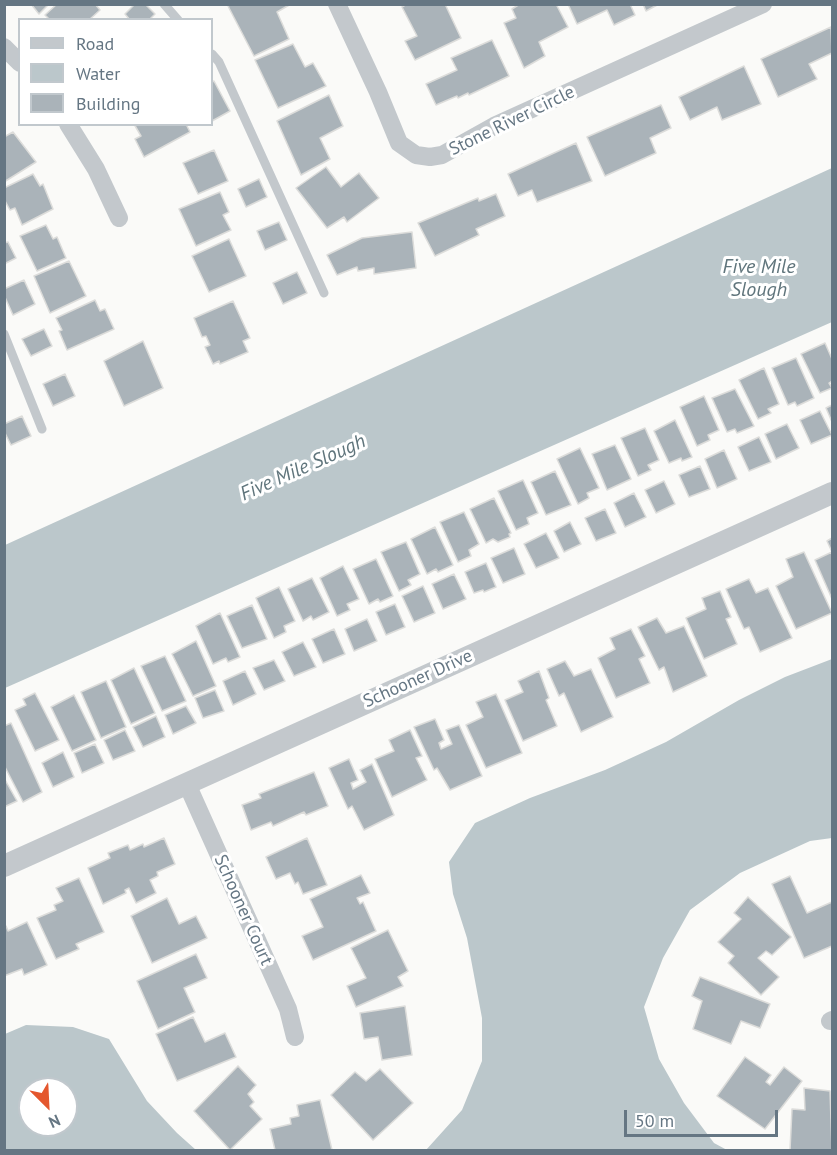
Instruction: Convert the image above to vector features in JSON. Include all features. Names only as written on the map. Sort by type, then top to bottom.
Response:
[{"type":"street","name":"Stone River Circle","points":[[337,4],[399,143],[416,155],[430,157],[442,155],[494,126],[764,4]]},
{"type":"street","points":[[4,47],[18,61]]},
{"type":"street","points":[[69,126],[96,169],[119,218]]},
{"type":"street","name":"Schooner Drive","points":[[4,866],[832,493]]},
{"type":"street","name":"Schooner Court","points":[[187,784],[288,1009],[295,1037]]},
{"type":"lane","points":[[164,4],[176,18]]},
{"type":"lane","points":[[213,55],[219,62],[324,293]]},
{"type":"lane","points":[[4,334],[42,429]]},
{"type":"water","name":"Five Mile Slough","points":[[832,168],[832,322],[5,688],[5,545]]},
{"type":"water","points":[[832,659],[832,838],[810,841],[740,873],[690,910],[663,958],[644,1007],[659,1059],[684,1103],[714,1143],[727,1150],[426,1150],[462,1110],[482,1061],[482,1018],[467,938],[453,894],[449,862],[475,823],[530,798],[605,770],[666,742],[739,700],[785,677]]},
{"type":"water","points":[[26,1025],[73,1027],[109,1039],[147,1101],[196,1150],[5,1150],[5,1034]]},
{"type":"building","points":[[31,4],[49,4],[39,14]]},
{"type":"building","points":[[57,4],[95,4],[100,10],[91,18],[48,18],[45,15]]},
{"type":"building","points":[[135,4],[145,4],[155,14],[151,18],[128,18],[125,14]]},
{"type":"building","points":[[232,4],[291,4],[277,12],[289,39],[254,56],[228,6]]},
{"type":"building","points":[[407,4],[445,4],[461,38],[415,60],[405,41],[417,36],[402,7]]},
{"type":"building","points":[[520,4],[556,4],[568,27],[539,42],[545,56],[524,68],[504,23],[516,18],[512,9]]},
{"type":"building","points":[[568,4],[630,4],[635,15],[614,25],[607,10],[577,24]]},
{"type":"building","points":[[643,4],[659,4],[646,11]]},
{"type":"building","points":[[831,27],[832,53],[809,64],[817,79],[778,97],[761,59]]},
{"type":"building","points":[[492,40],[509,76],[469,95],[468,93],[458,98],[457,96],[436,105],[426,84],[457,70],[451,58]]},
{"type":"building","points":[[293,44],[305,67],[313,63],[326,86],[278,108],[255,60]]},
{"type":"building","points":[[744,66],[761,104],[722,120],[717,107],[690,120],[679,97]]},
{"type":"building","points":[[213,82],[230,111],[213,120]]},
{"type":"building","points":[[329,95],[343,126],[320,138],[330,159],[301,175],[277,121]]},
{"type":"building","points":[[661,105],[671,128],[650,138],[656,153],[605,176],[587,137]]},
{"type":"building","points":[[135,126],[187,126],[190,132],[144,157],[135,139],[141,136]]},
{"type":"building","points":[[13,132],[36,162],[4,182],[4,137]]},
{"type":"building","points":[[576,143],[592,181],[537,202],[532,190],[518,196],[508,174]]},
{"type":"building","points":[[214,150],[228,181],[198,194],[183,163]]},
{"type":"building","points":[[326,167],[341,187],[359,173],[379,198],[347,222],[344,217],[327,228],[296,188]]},
{"type":"building","points":[[33,174],[40,186],[43,184],[53,209],[22,225],[15,208],[10,210],[4,199],[4,188]]},
{"type":"building","points":[[259,179],[267,197],[246,207],[238,189]]},
{"type":"building","points":[[220,192],[229,212],[223,215],[231,230],[196,246],[179,209]]},
{"type":"building","points":[[496,194],[505,216],[476,229],[479,235],[435,256],[418,223],[478,198],[479,201]]},
{"type":"building","points":[[279,222],[287,240],[265,250],[257,231]]},
{"type":"building","points":[[46,225],[53,239],[57,237],[66,258],[37,271],[20,236]]},
{"type":"building","points":[[412,232],[416,268],[374,274],[374,268],[358,271],[357,267],[337,275],[327,255],[362,238]]},
{"type":"building","points":[[229,239],[246,276],[209,292],[192,256]]},
{"type":"building","points":[[8,242],[16,258],[4,264],[4,243]]},
{"type":"building","points":[[69,261],[86,296],[50,313],[34,276]]},
{"type":"building","points":[[297,272],[307,293],[283,304],[273,283]]},
{"type":"building","points":[[24,280],[35,304],[13,315],[4,295],[4,289]]},
{"type":"building","points":[[95,300],[100,311],[105,309],[114,329],[67,350],[56,318]]},
{"type":"building","points":[[233,301],[250,338],[243,341],[248,352],[220,364],[219,361],[213,364],[205,347],[210,345],[206,336],[202,337],[194,318]]},
{"type":"building","points":[[44,329],[52,346],[31,356],[22,339]]},
{"type":"building","points":[[143,341],[163,388],[124,406],[104,361]]},
{"type":"building","points":[[825,343],[832,359],[832,381],[829,383],[832,388],[820,393],[801,354]]},
{"type":"building","points":[[796,358],[814,398],[797,406],[795,402],[788,405],[772,368]]},
{"type":"building","points":[[764,368],[779,404],[768,409],[771,413],[758,419],[739,380]]},
{"type":"building","points":[[65,374],[75,396],[53,406],[43,384]]},
{"type":"building","points":[[735,389],[754,426],[737,433],[735,429],[727,432],[712,398]]},
{"type":"building","points":[[704,396],[719,430],[708,435],[710,440],[697,446],[680,407]]},
{"type":"building","points":[[832,405],[832,422],[826,408]]},
{"type":"building","points":[[820,411],[832,435],[811,444],[800,420]]},
{"type":"building","points":[[22,416],[31,436],[11,445],[4,431],[4,424]]},
{"type":"building","points":[[675,420],[692,457],[682,461],[681,458],[669,463],[654,431]]},
{"type":"building","points":[[787,424],[799,448],[776,459],[765,434]]},
{"type":"building","points":[[645,428],[659,460],[648,465],[651,470],[638,476],[621,438]]},
{"type":"building","points":[[759,437],[771,462],[749,471],[738,447]]},
{"type":"building","points":[[615,445],[631,479],[607,490],[592,454]]},
{"type":"building","points":[[580,448],[599,488],[587,493],[589,498],[578,504],[557,459]]},
{"type":"building","points":[[724,450],[737,479],[717,488],[705,459]]},
{"type":"building","points":[[700,466],[710,489],[689,497],[679,475]]},
{"type":"building","points":[[555,471],[571,505],[546,515],[531,482]]},
{"type":"building","points":[[523,480],[538,513],[527,518],[529,524],[516,530],[498,491]]},
{"type":"building","points":[[664,481],[675,504],[656,513],[645,490]]},
{"type":"building","points":[[634,493],[646,517],[625,527],[614,503]]},
{"type":"building","points":[[494,498],[511,533],[510,537],[498,542],[493,539],[486,543],[470,509]]},
{"type":"building","points":[[605,509],[616,533],[596,541],[585,518]]},
{"type":"building","points":[[464,512],[479,544],[469,550],[471,556],[458,562],[440,522]]},
{"type":"building","points":[[570,522],[581,544],[564,552],[554,531]]},
{"type":"building","points":[[435,527],[453,565],[427,574],[411,539]]},
{"type":"building","points":[[546,533],[559,558],[536,568],[524,544]]},
{"type":"building","points":[[832,538],[832,552],[827,541]]},
{"type":"building","points":[[406,542],[420,574],[408,580],[411,585],[399,591],[381,552]]},
{"type":"building","points":[[514,548],[525,574],[503,583],[491,558]]},
{"type":"building","points":[[804,552],[832,613],[796,629],[776,586],[793,577],[786,559]]},
{"type":"building","points":[[832,552],[832,599],[815,560]]},
{"type":"building","points":[[376,559],[393,596],[380,602],[378,599],[369,604],[353,569]]},
{"type":"building","points":[[486,563],[496,587],[474,593],[465,572]]},
{"type":"building","points":[[343,566],[359,599],[347,604],[350,610],[337,616],[320,578]]},
{"type":"building","points":[[454,574],[466,599],[443,609],[432,584]]},
{"type":"building","points":[[312,578],[329,612],[313,620],[311,616],[303,621],[288,589]]},
{"type":"building","points":[[749,579],[756,593],[768,588],[792,638],[760,652],[749,627],[744,629],[726,589]]},
{"type":"building","points":[[423,586],[435,613],[414,622],[402,596]]},
{"type":"building","points":[[279,587],[295,621],[284,626],[286,632],[274,638],[256,598]]},
{"type":"building","points":[[720,591],[731,617],[726,619],[737,644],[704,659],[686,618],[706,609],[702,598]]},
{"type":"building","points":[[395,604],[405,627],[386,635],[376,612]]},
{"type":"building","points":[[252,605],[267,639],[242,648],[227,616]]},
{"type":"building","points":[[220,613],[240,657],[228,662],[226,658],[213,664],[196,626]]},
{"type":"building","points":[[657,618],[666,633],[684,626],[707,676],[673,692],[664,667],[659,670],[638,627]]},
{"type":"building","points":[[367,619],[377,641],[354,651],[345,629]]},
{"type":"building","points":[[334,629],[345,654],[323,663],[312,639]]},
{"type":"building","points":[[631,629],[645,656],[639,659],[650,683],[616,698],[598,658],[615,649],[610,638]]},
{"type":"building","points":[[196,641],[216,686],[193,696],[172,654]]},
{"type":"building","points":[[303,642],[316,667],[294,676],[282,652]]},
{"type":"building","points":[[165,656],[186,701],[162,711],[141,666]]},
{"type":"building","points":[[274,660],[285,681],[264,690],[253,668]]},
{"type":"building","points":[[565,661],[574,676],[591,669],[613,717],[581,732],[564,693],[559,696],[547,669]]},
{"type":"building","points":[[134,668],[155,713],[131,724],[111,680]]},
{"type":"building","points":[[245,671],[256,694],[233,705],[223,681]]},
{"type":"building","points":[[539,671],[549,698],[546,700],[557,726],[523,741],[505,700],[523,692],[518,681]]},
{"type":"building","points":[[106,681],[126,727],[101,738],[81,692]]},
{"type":"building","points":[[215,690],[224,711],[203,718],[195,698]]},
{"type":"building","points":[[35,693],[59,740],[35,751],[15,710],[26,705],[23,699]]},
{"type":"building","points":[[496,694],[522,753],[486,768],[466,725],[483,717],[476,702]]},
{"type":"building","points":[[74,695],[96,740],[72,751],[51,707]]},
{"type":"building","points":[[186,706],[196,723],[173,734],[165,715]]},
{"type":"building","points":[[156,716],[165,737],[143,747],[133,727]]},
{"type":"building","points":[[435,719],[444,740],[439,743],[441,749],[452,744],[446,730],[459,725],[482,776],[450,790],[437,768],[434,770],[414,727]]},
{"type":"building","points":[[11,723],[42,792],[23,802],[4,765],[4,726]]},
{"type":"building","points":[[125,730],[135,751],[113,760],[104,740]]},
{"type":"building","points":[[410,730],[422,756],[416,758],[427,780],[392,797],[375,759],[394,751],[389,740]]},
{"type":"building","points":[[95,744],[104,763],[82,773],[74,753]]},
{"type":"building","points":[[63,752],[74,777],[53,787],[42,763]]},
{"type":"building","points":[[349,759],[358,780],[351,783],[353,789],[366,782],[360,770],[372,764],[394,815],[364,830],[352,806],[348,809],[329,768]]},
{"type":"building","points":[[314,772],[328,806],[306,815],[304,812],[273,826],[271,822],[251,830],[242,805],[261,798],[259,794]]},
{"type":"building","points":[[4,778],[17,801],[4,807]]},
{"type":"building","points":[[164,838],[175,864],[157,872],[158,876],[150,880],[156,893],[136,903],[129,888],[125,890],[126,893],[103,904],[88,868],[110,858],[108,853],[128,845],[130,850],[143,844],[144,847]]},
{"type":"building","points":[[307,838],[327,885],[303,894],[298,882],[295,884],[290,873],[276,879],[266,857]]},
{"type":"building","points":[[361,875],[370,893],[357,898],[360,904],[363,902],[376,931],[313,960],[302,936],[323,927],[310,899]]},
{"type":"building","points":[[790,876],[807,913],[832,902],[832,946],[804,958],[772,884]]},
{"type":"building","points":[[79,878],[104,932],[76,944],[79,949],[56,959],[37,918],[56,910],[54,905],[63,901],[56,888]]},
{"type":"building","points":[[748,897],[791,937],[772,955],[766,951],[758,958],[779,977],[761,995],[728,963],[734,956],[718,942],[741,919],[734,913]]},
{"type":"building","points":[[167,898],[179,924],[196,916],[207,938],[152,963],[131,916]]},
{"type":"building","points":[[27,922],[47,965],[24,975],[22,969],[4,976],[4,927],[6,926],[8,931]]},
{"type":"building","points":[[388,930],[408,971],[398,977],[403,986],[356,1007],[347,986],[366,978],[351,948]]},
{"type":"building","points":[[196,954],[207,978],[184,988],[195,1012],[158,1029],[137,981]]},
{"type":"building","points":[[700,977],[770,1004],[760,1028],[741,1021],[731,1044],[693,1029],[702,1001],[692,996]]},
{"type":"building","points":[[405,1006],[412,1055],[382,1060],[378,1037],[364,1039],[360,1013]]},
{"type":"building","points":[[193,1017],[205,1042],[225,1033],[236,1057],[177,1081],[156,1034]]},
{"type":"building","points":[[745,1057],[771,1075],[766,1082],[770,1085],[784,1067],[802,1081],[765,1129],[717,1096]]},
{"type":"building","points":[[238,1066],[256,1085],[248,1094],[254,1102],[250,1106],[262,1119],[230,1150],[194,1111]]},
{"type":"building","points":[[380,1069],[413,1103],[373,1140],[331,1095],[355,1072],[366,1081]]},
{"type":"building","points":[[804,1088],[830,1091],[832,1150],[790,1150],[792,1109],[805,1110]]},
{"type":"building","points":[[320,1100],[332,1150],[275,1150],[270,1129],[291,1124],[290,1118],[299,1116],[297,1105]]}]
